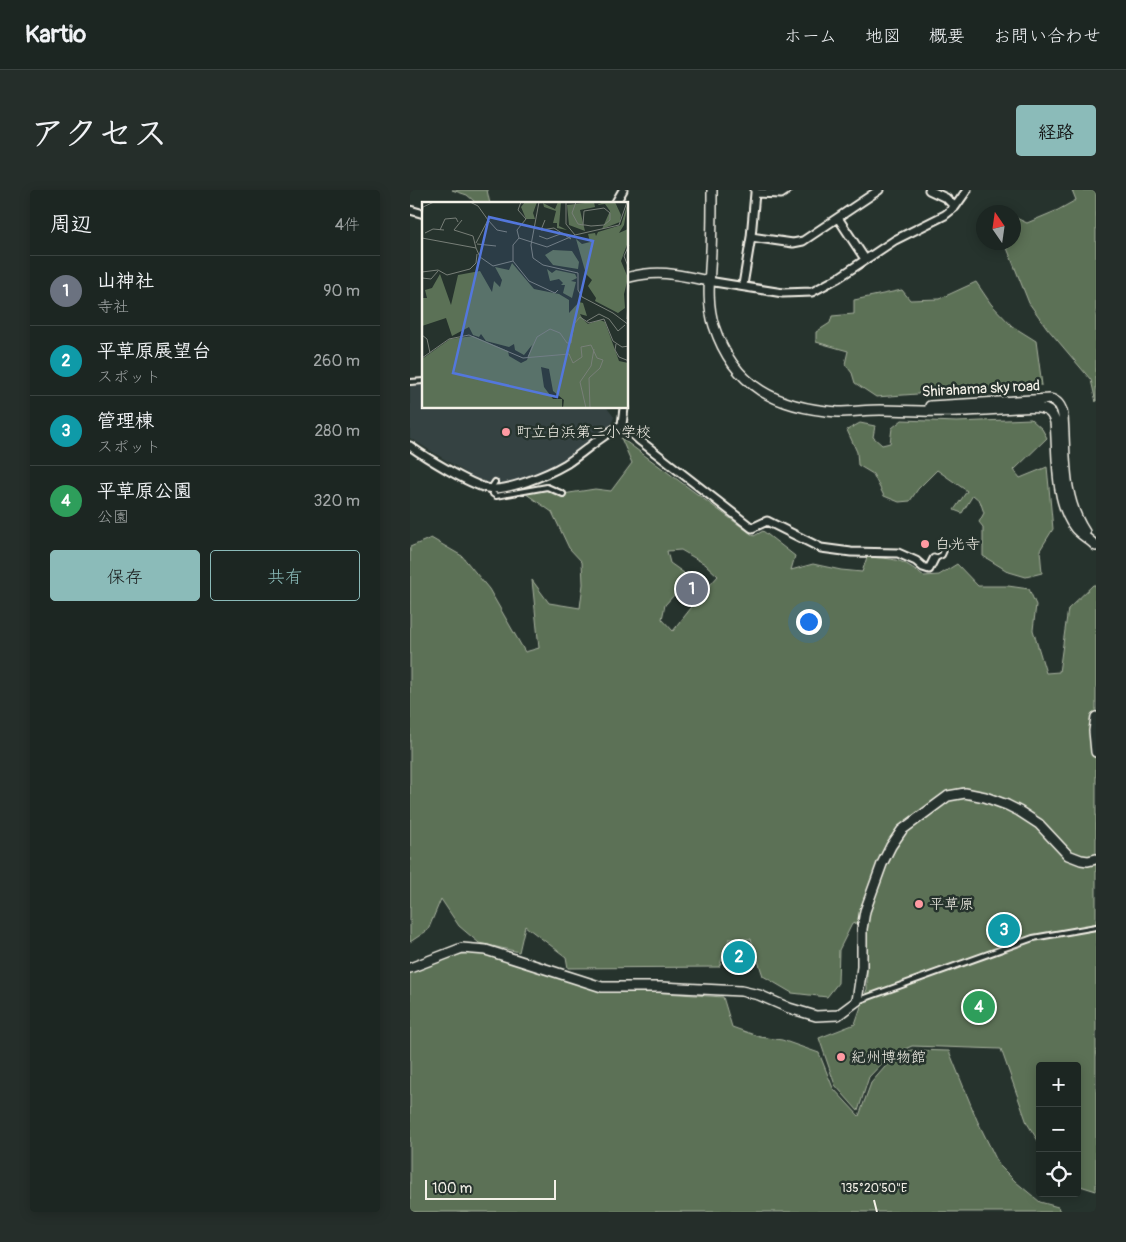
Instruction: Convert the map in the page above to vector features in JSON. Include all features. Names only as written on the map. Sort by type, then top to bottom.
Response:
[{"type":"street","points":[[616,202],[622,190]]},
{"type":"street","name":"Shirahama sky road","points":[[712,190],[711,252],[708,281],[712,316],[719,340],[744,378],[756,387],[788,404],[840,412],[900,407],[1054,400],[1060,405],[1064,416],[1067,482],[1071,506],[1082,527],[1094,543]]},
{"type":"street","points":[[743,285],[755,192],[781,194],[787,190]]},
{"type":"street","points":[[750,237],[803,241],[879,190]]},
{"type":"street","points":[[929,190],[946,198],[955,207]]},
{"type":"street","points":[[629,276],[646,272],[663,272],[783,293],[812,292],[838,278],[895,240],[945,215],[955,207],[967,190]]},
{"type":"street","points":[[838,218],[865,259]]},
{"type":"street","points":[[622,425],[624,409]]},
{"type":"street","points":[[410,446],[464,478],[487,488],[493,485],[509,487],[554,471],[606,434],[622,425]]},
{"type":"street","points":[[622,425],[752,528],[767,521],[822,548],[851,552],[898,553],[928,569],[934,560]]},
{"type":"street","points":[[1096,717],[1094,731],[1096,752]]},
{"type":"street","points":[[410,968],[453,950],[470,948],[486,950],[602,987],[661,987],[741,991],[759,995],[789,1008],[816,1016],[828,1017],[846,1011],[857,1001],[862,967],[862,929],[865,911],[882,864],[891,846],[902,830],[948,796],[966,793],[985,797],[1019,810],[1039,824],[1068,855],[1088,861],[1096,859]]},
{"type":"lane","points":[[493,485],[493,494],[496,496],[547,487],[563,494]]},
{"type":"lane","points":[[934,560],[938,556],[942,556],[946,546]]},
{"type":"lane","points":[[857,1001],[1033,938],[1096,927]]},
{"type":"shaded area","name":"町立白浜第二小学校","points":[[422,383],[422,409],[608,409],[614,417],[610,427],[557,465],[510,483],[486,482],[473,477],[410,438],[410,386]]},
{"type":"green space","points":[[452,190],[487,190],[490,202],[474,202],[467,195]]},
{"type":"green space","points":[[1072,190],[1096,190],[1096,402],[1091,380],[1047,328],[1029,303],[1008,250],[1021,250],[1021,220],[1027,223],[1076,200]]},
{"type":"green space","points":[[976,282],[991,304],[1012,326],[1036,341],[1042,385],[876,397],[855,383],[852,373],[845,364],[848,351],[816,342],[816,332],[830,323],[832,316],[854,314],[854,300],[902,290],[910,300],[939,299]]},
{"type":"green space","points":[[1031,419],[1042,429],[1047,438],[1014,470],[1020,478],[1047,467],[1053,529],[1040,550],[1042,573],[1026,577],[1009,572],[983,556],[983,527],[979,522],[984,513],[980,501],[973,495],[962,513],[954,510],[967,491],[937,470],[918,489],[910,501],[899,502],[884,496],[873,474],[858,465],[857,452],[847,430],[860,423],[875,426],[873,437],[882,445],[890,443],[892,428],[902,420],[957,422]]},
{"type":"green space","points":[[621,438],[754,536],[763,531],[795,556],[791,570],[813,564],[862,572],[867,557],[884,558],[897,560],[924,576],[939,575],[957,564],[978,586],[1008,586],[1029,589],[1036,605],[1033,630],[1046,673],[1059,672],[1068,609],[1093,585],[1096,585],[1096,1191],[1081,1186],[1081,1062],[1036,1062],[1036,1138],[1027,1123],[1001,1049],[912,1046],[889,1056],[869,1077],[858,1111],[835,1085],[819,1038],[855,1024],[867,989],[867,920],[852,924],[839,950],[838,983],[827,997],[792,993],[763,976],[751,939],[729,939],[719,967],[568,968],[566,957],[525,926],[519,952],[479,943],[459,926],[441,899],[428,930],[410,942],[410,547],[431,538],[462,556],[489,589],[525,652],[539,648],[532,580],[549,603],[580,608],[583,584],[582,562],[569,548],[552,512],[522,491],[537,488],[563,494],[595,489],[611,491],[632,463]],"holes":[[[681,550],[705,564],[718,576],[702,594],[673,631],[662,619],[665,605],[683,585],[684,573],[670,563],[667,551]]]},
{"type":"green space","points":[[471,953],[482,954],[593,988],[723,997],[732,1027],[760,1037],[782,1040],[819,1053],[833,1088],[859,1116],[871,1083],[891,1060],[911,1050],[949,1051],[977,1120],[999,1165],[1040,1202],[1058,1207],[1060,1212],[410,1212],[410,973],[447,958]]},
{"type":"place","name":"町立白浜第二小学校","points":[[506,432]]},
{"type":"place","name":"白光寺","points":[[925,544]]},
{"type":"place","name":"山神社","points":[[692,589]]},
{"type":"place","name":"平草原","points":[[919,904]]},
{"type":"place","name":"管理棟","points":[[1004,930]]},
{"type":"place","name":"平草原展望台","points":[[739,957]]},
{"type":"place","name":"平草原公園","points":[[979,1007]]},
{"type":"place","name":"紀州博物館","points":[[841,1057]]}]
